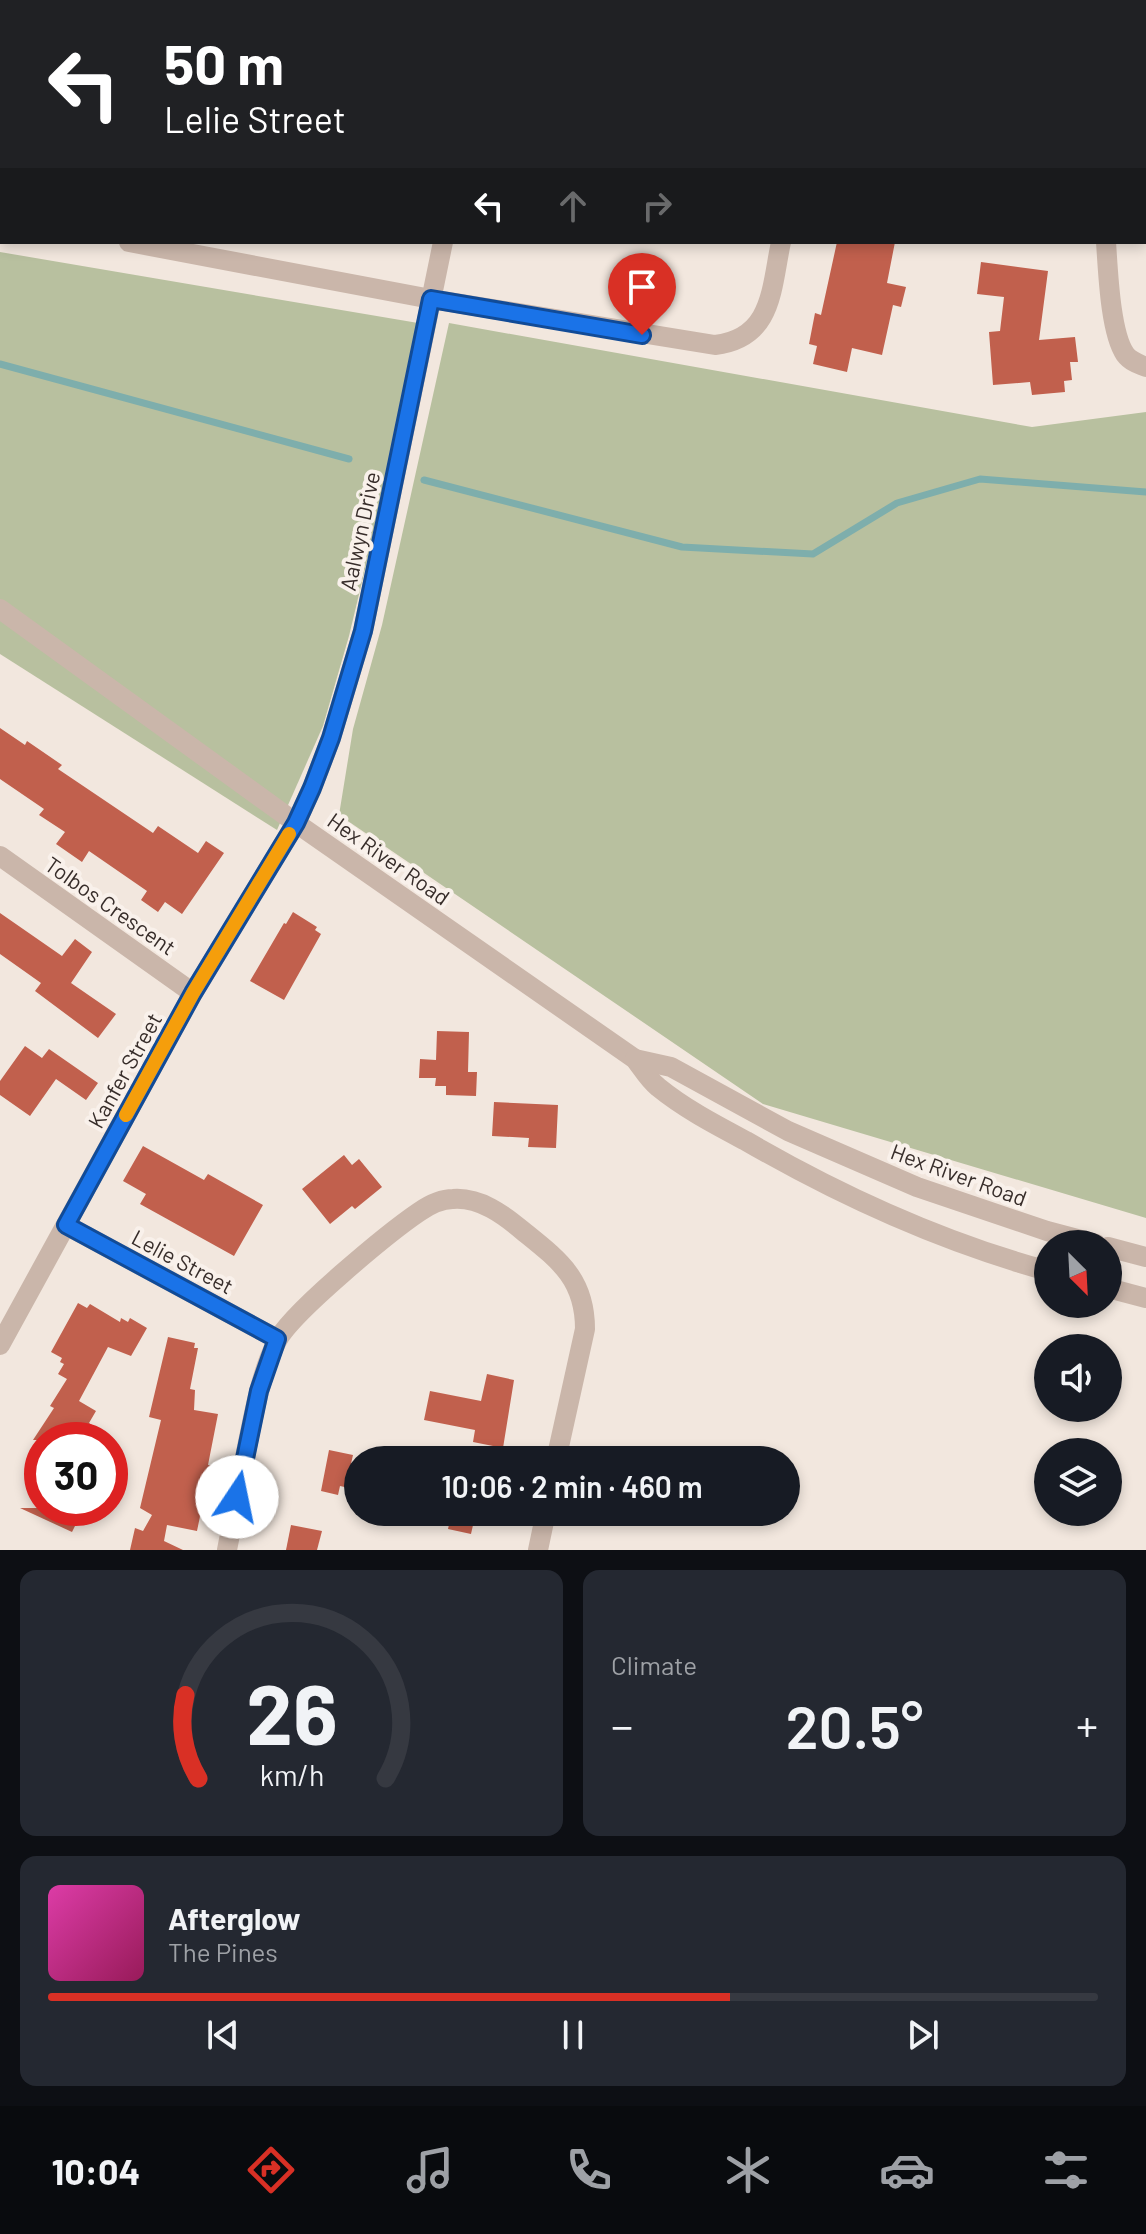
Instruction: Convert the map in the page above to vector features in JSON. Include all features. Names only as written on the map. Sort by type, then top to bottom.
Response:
[{"type":"street","points":[[140,244],[431,299],[690,343],[731,343],[741,339],[760,322],[767,307],[781,244]]},
{"type":"street","name":"Aalwyn Drive","points":[[296,823],[331,738],[363,631],[443,244]]},
{"type":"street","points":[[1106,244],[1116,328],[1125,354],[1139,364]]},
{"type":"street","name":"Hex River Road","points":[[0,609],[296,823],[635,1059],[655,1085],[697,1113],[777,1159],[941,1236],[1034,1266]]},
{"type":"street","name":"Kanfer Street","points":[[0,1345],[193,993],[296,823]]},
{"type":"street","name":"Tolbos Crescent","points":[[0,856],[193,993]]},
{"type":"street","name":"Hex River Road","points":[[635,1059],[671,1067],[788,1131],[917,1187],[1044,1230]]},
{"type":"street","points":[[227,1550],[259,1391],[277,1339],[325,1291],[422,1210],[452,1198],[473,1200],[495,1210],[558,1260],[582,1296],[585,1329],[559,1446]]},
{"type":"street","name":"Lelie Street","points":[[66,1225],[277,1339]]},
{"type":"street","points":[[1122,1251],[1146,1257]]},
{"type":"street","points":[[1122,1292],[1146,1298]]},
{"type":"street","points":[[538,1550],[543,1526]]},
{"type":"green space","points":[[0,252],[424,324],[349,636],[323,726],[277,830],[0,654]]},
{"type":"green space","points":[[449,323],[1032,427],[1146,412],[1146,1218],[763,1104],[339,815],[353,729],[382,625]]},
{"type":"building","points":[[837,244],[895,244],[887,283],[906,287],[901,307],[893,305],[882,355],[852,348],[847,372],[813,364],[817,346],[809,344],[815,313],[821,315]]},
{"type":"building","points":[[981,262],[1048,271],[1039,340],[1075,337],[1078,362],[1070,362],[1072,380],[1064,381],[1065,392],[1032,395],[1030,382],[993,385],[989,332],[1000,331],[1004,297],[977,294]]},
{"type":"building","points":[[0,728],[25,745],[27,741],[62,765],[58,769],[153,833],[158,826],[198,853],[206,841],[224,853],[182,914],[165,902],[158,912],[141,900],[147,891],[89,851],[82,862],[56,844],[65,832],[39,815],[44,809],[0,779]]},
{"type":"building","points":[[293,912],[317,927],[315,930],[321,934],[284,1000],[250,981]]},
{"type":"building","points":[[0,913],[62,956],[75,939],[92,952],[71,983],[116,1014],[98,1038],[35,991],[41,983],[0,954]]},
{"type":"building","points":[[437,1031],[469,1032],[468,1072],[477,1072],[476,1096],[446,1095],[446,1086],[435,1086],[436,1078],[419,1078],[420,1059],[436,1060]]},
{"type":"building","points":[[25,1046],[42,1058],[49,1049],[98,1083],[86,1100],[56,1079],[30,1116],[0,1095],[0,1081]]},
{"type":"building","points":[[494,1102],[558,1105],[556,1148],[528,1147],[529,1138],[492,1136]]},
{"type":"building","points":[[143,1146],[204,1180],[208,1174],[263,1205],[234,1256],[140,1204],[146,1194],[123,1181]]},
{"type":"building","points":[[344,1155],[352,1165],[359,1159],[382,1187],[330,1224],[302,1189]]},
{"type":"building","points":[[78,1303],[87,1308],[90,1304],[120,1322],[121,1318],[128,1322],[130,1318],[147,1328],[131,1356],[108,1347],[79,1401],[96,1411],[90,1422],[45,1422],[54,1408],[50,1406],[67,1379],[58,1374],[64,1364],[60,1362],[62,1358],[51,1352]]},
{"type":"building","points":[[168,1337],[195,1343],[194,1348],[198,1348],[190,1389],[195,1390],[194,1410],[218,1414],[208,1465],[214,1466],[210,1487],[206,1487],[197,1531],[167,1525],[164,1541],[183,1550],[130,1550],[135,1528],[143,1531],[152,1515],[140,1508],[161,1420],[149,1417]]},
{"type":"building","points":[[487,1374],[514,1380],[503,1446],[473,1442],[475,1430],[424,1420],[430,1391],[481,1401]]},
{"type":"building","points":[[329,1450],[344,1453],[344,1487],[340,1486],[338,1495],[321,1491]]},
{"type":"building","points":[[291,1525],[322,1531],[317,1550],[286,1550]]},
{"type":"building","points":[[59,1526],[75,1526],[72,1532]]},
{"type":"building","points":[[449,1526],[473,1526],[471,1534],[448,1529]]},
{"type":"waterway","points":[[0,364],[349,459]]},
{"type":"waterway","points":[[424,480],[682,547],[813,554],[897,503],[980,479],[1146,492]]},
{"type":"slow traffic","points":[[126,1115],[193,993],[289,834]]},
{"type":"route","points":[[237,1497],[259,1391],[277,1339],[66,1225],[193,993],[296,823],[312,788],[331,738],[363,631],[431,299],[642,335]]}]
